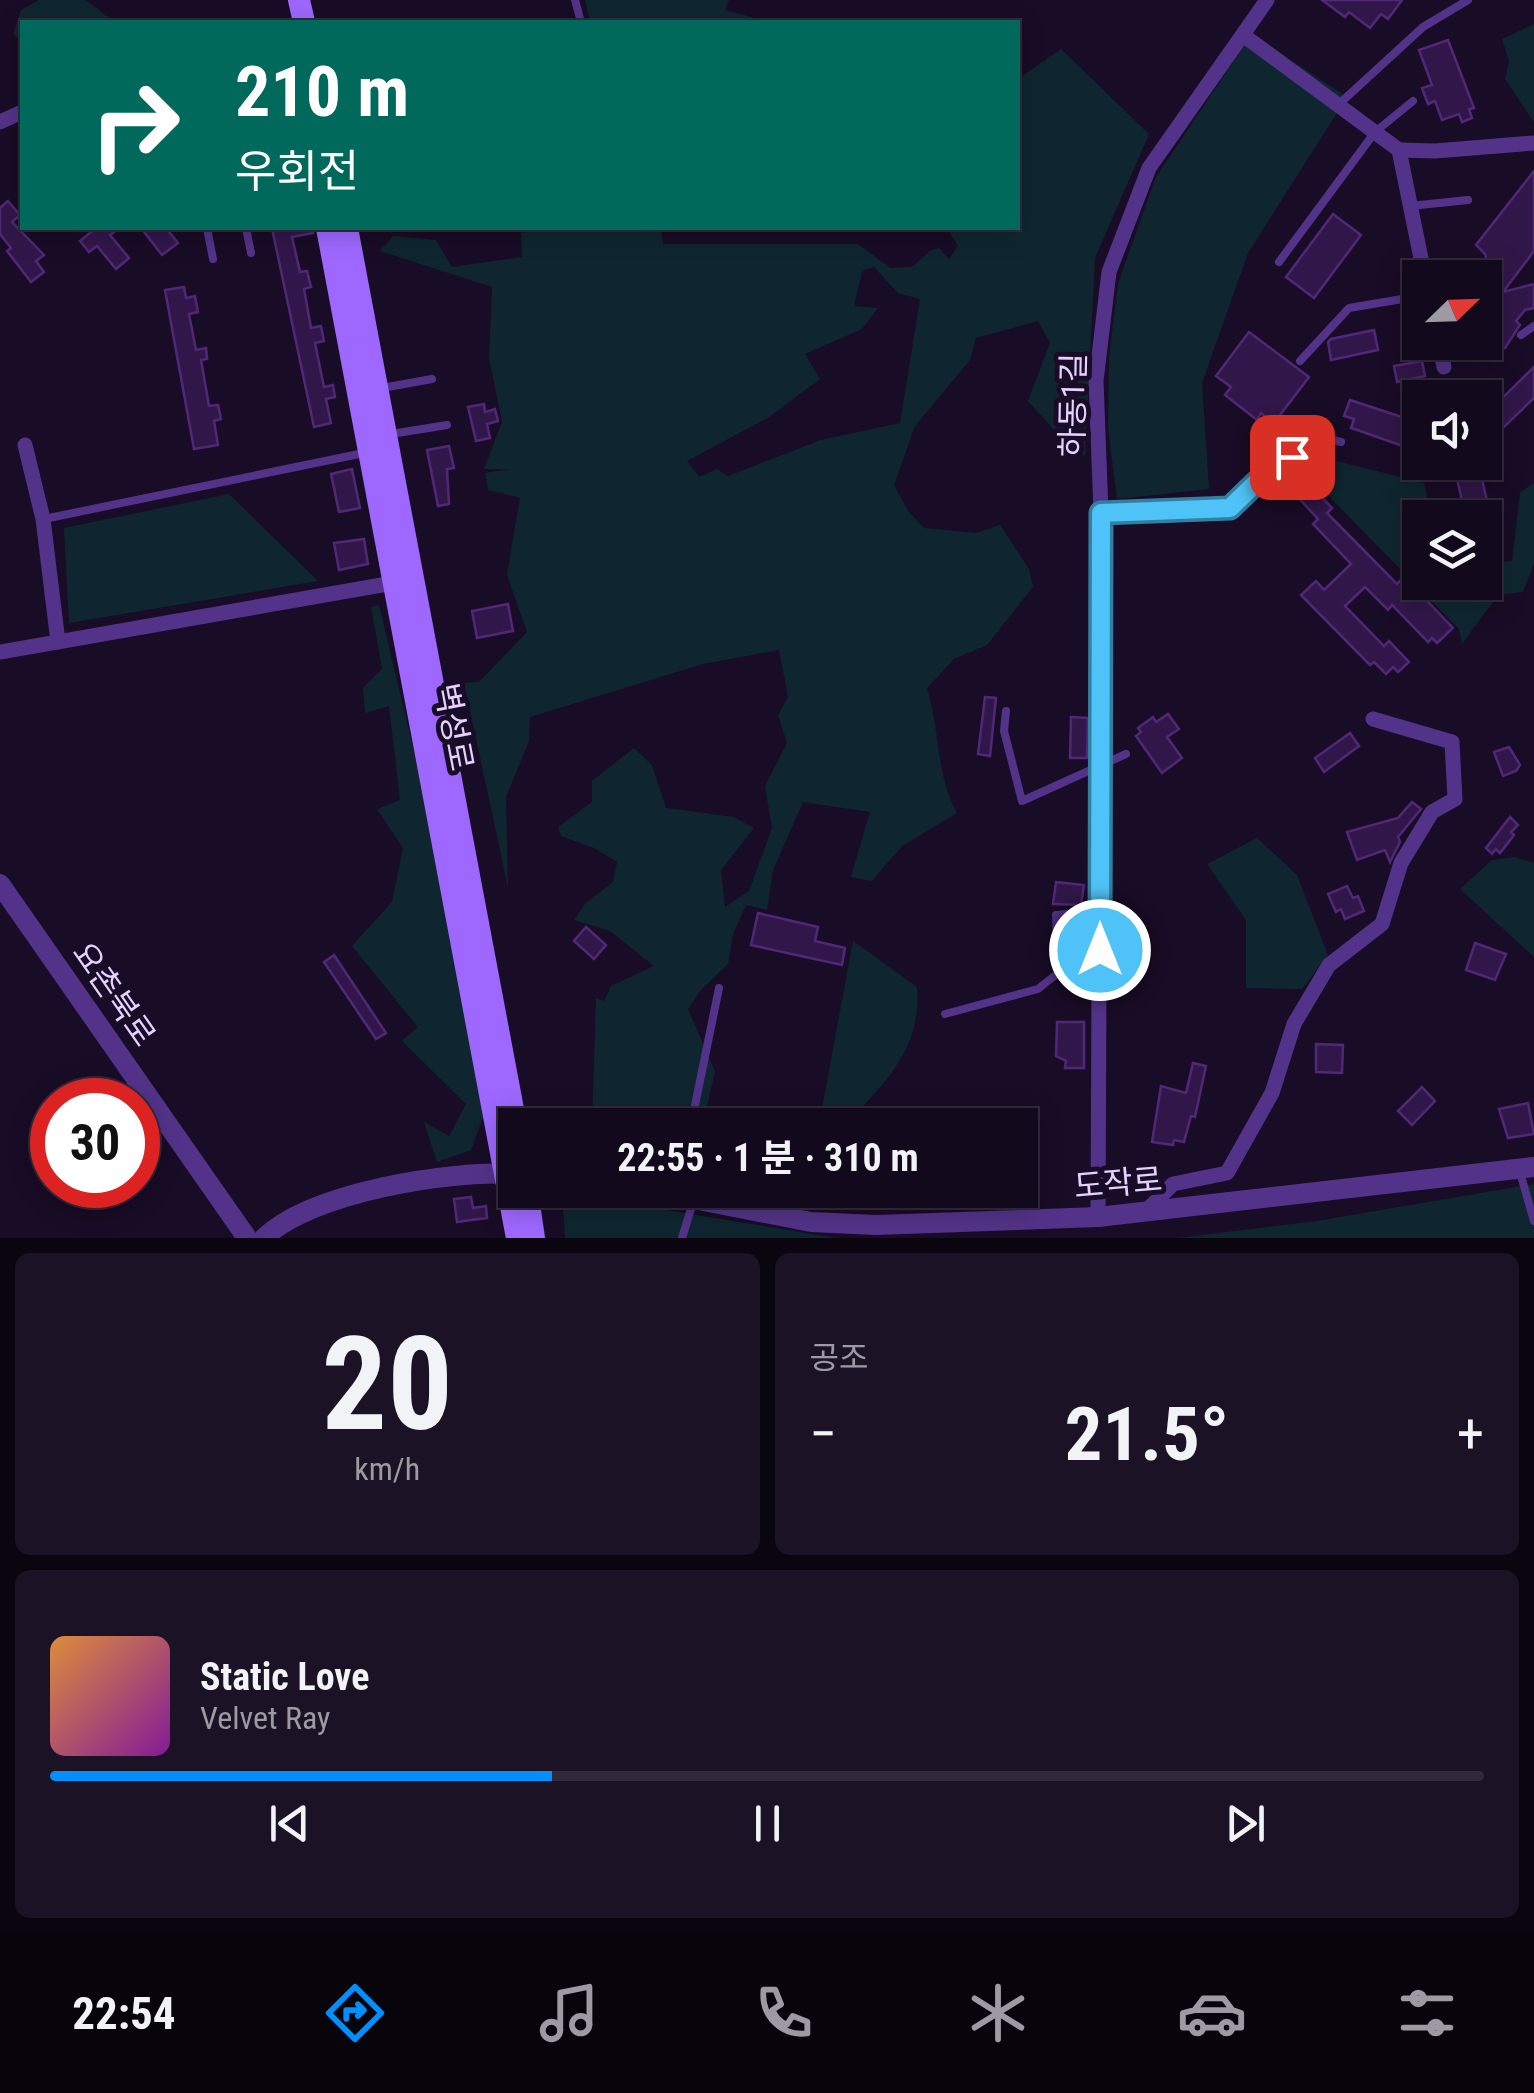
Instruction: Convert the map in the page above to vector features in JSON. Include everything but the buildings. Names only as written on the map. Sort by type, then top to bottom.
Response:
[{"type":"main road","name":"벽성로","points":[[327,230],[393,583],[499,1108]]},
{"type":"main road","name":"벽성로","points":[[347,230],[513,1108]]},
{"type":"main road","name":"벽성로","points":[[515,1208],[518,1238]]},
{"type":"main road","points":[[530,1208],[534,1238]]},
{"type":"street","name":"하동1길","points":[[1098,1217],[1101,513],[1096,381],[1109,272],[1149,168],[1267,0]]},
{"type":"street","points":[[1243,35],[1398,150],[1534,143]]},
{"type":"street","points":[[1398,150],[1422,260]]},
{"type":"street","points":[[1443,360],[1444,367]]},
{"type":"street","points":[[25,445],[43,519],[58,642]]},
{"type":"street","points":[[0,652],[393,583]]},
{"type":"street","points":[[1146,1212],[1173,1184],[1227,1173],[1272,1093],[1294,1024],[1329,966],[1382,924],[1409,850],[1432,812],[1455,798],[1452,742],[1373,719]]},
{"type":"street","name":"요촌북로","points":[[0,884],[247,1238]]},
{"type":"street","name":"도작로","points":[[745,1208],[811,1222],[860,1224],[1098,1217],[1526,1168]]},
{"type":"street","points":[[264,1238],[303,1212],[373,1191],[459,1174],[498,1174]]},
{"type":"lane","points":[[1338,105],[1423,28],[1468,0]]},
{"type":"lane","points":[[1278,262],[1374,132],[1413,101]]},
{"type":"lane","points":[[1410,206],[1468,200]]},
{"type":"lane","points":[[207,230],[213,259]]},
{"type":"lane","points":[[246,230],[251,253]]},
{"type":"lane","points":[[1300,361],[1348,308],[1402,299]]},
{"type":"lane","points":[[1520,334],[1534,326]]},
{"type":"lane","points":[[378,389],[432,378]]},
{"type":"lane","points":[[386,434],[447,425]]},
{"type":"lane","points":[[1101,513],[1230,508],[1262,477],[1321,438],[1341,442]]},
{"type":"lane","points":[[43,519],[368,452]]},
{"type":"lane","points":[[1006,711],[1004,731],[1022,801],[1126,754]]},
{"type":"lane","points":[[945,1014],[1038,989],[1058,973],[1056,914],[1100,912]]},
{"type":"lane","points":[[694,1108],[719,988]]},
{"type":"lane","points":[[1526,1168],[1534,1221]]},
{"type":"lane","points":[[682,1238],[683,1208]]},
{"type":"shaded area","points":[[39,0],[86,0],[112,20],[20,20],[20,40],[13,34],[21,10]]},
{"type":"shaded area","points":[[585,0],[729,0],[725,10],[762,20],[590,20]]},
{"type":"shaded area","points":[[1534,24],[1534,122],[1505,79],[1509,61],[1502,39]]},
{"type":"shaded area","points":[[1252,34],[1347,97],[1248,253],[1202,383],[1209,489],[1117,499],[1108,428],[1109,358],[1118,283],[1156,177]]},
{"type":"shaded area","points":[[1061,49],[1149,134],[1095,258],[1085,456],[1065,442],[1028,401],[1050,343],[1038,321],[976,338],[970,360],[915,426],[894,485],[908,511],[924,528],[976,533],[1000,525],[1029,569],[1033,587],[987,645],[954,659],[927,688],[945,784],[957,813],[902,846],[872,881],[851,877],[870,812],[803,802],[773,870],[767,910],[746,905],[733,934],[728,964],[688,1009],[715,1071],[707,1108],[593,1108],[596,998],[604,1001],[611,986],[654,966],[610,931],[574,920],[585,904],[613,882],[617,862],[594,848],[561,836],[558,827],[592,802],[592,781],[634,748],[652,765],[666,808],[733,817],[754,828],[721,870],[725,907],[749,891],[772,828],[765,786],[787,743],[778,715],[788,697],[779,650],[703,664],[530,717],[529,741],[506,797],[508,887],[464,683],[479,682],[527,632],[507,575],[520,498],[488,490],[485,473],[509,469],[484,469],[502,422],[489,358],[492,287],[380,251],[393,236],[436,240],[452,267],[522,257],[521,233],[532,230],[661,230],[663,244],[858,244],[890,268],[912,267],[939,248],[949,259],[958,246],[948,230],[1020,230],[1020,78]],"holes":[[[874,267],[898,293],[920,299],[900,423],[821,440],[728,476],[717,469],[699,477],[687,461],[769,417],[820,379],[805,354],[862,329],[878,308],[854,306],[862,271]]]},
{"type":"shaded area","points":[[1329,459],[1424,483],[1428,500],[1402,500],[1402,571],[1305,472]]},
{"type":"shaded area","points":[[1534,483],[1534,564],[1523,592],[1502,595],[1502,562],[1512,561],[1520,493]]},
{"type":"shaded area","points":[[229,494],[318,581],[69,623],[64,528]]},
{"type":"shaded area","points":[[1431,600],[1494,600],[1462,644],[1459,629]]},
{"type":"shaded area","points":[[379,605],[435,840],[486,1109],[471,1150],[437,1162],[424,1122],[449,1136],[466,1104],[402,1041],[418,1027],[352,946],[392,902],[403,848],[377,809],[400,800],[389,706],[365,713],[363,688],[382,669],[371,607]]},
{"type":"shaded area","points":[[1257,838],[1297,875],[1328,955],[1302,989],[1246,988],[1246,920],[1207,864]]},
{"type":"shaded area","points":[[1515,857],[1534,863],[1534,957],[1460,889],[1492,860]]},
{"type":"shaded area","points":[[853,941],[917,987],[914,1029],[898,1063],[861,1108],[822,1108]]},
{"type":"shaded area","points":[[1534,1184],[1534,1238],[1178,1238],[1317,1221]]},
{"type":"shaded area","points":[[563,1208],[654,1208],[837,1238],[565,1238]]},
{"type":"route","points":[[1100,950],[1101,513],[1230,508],[1262,477],[1292,457]]}]
